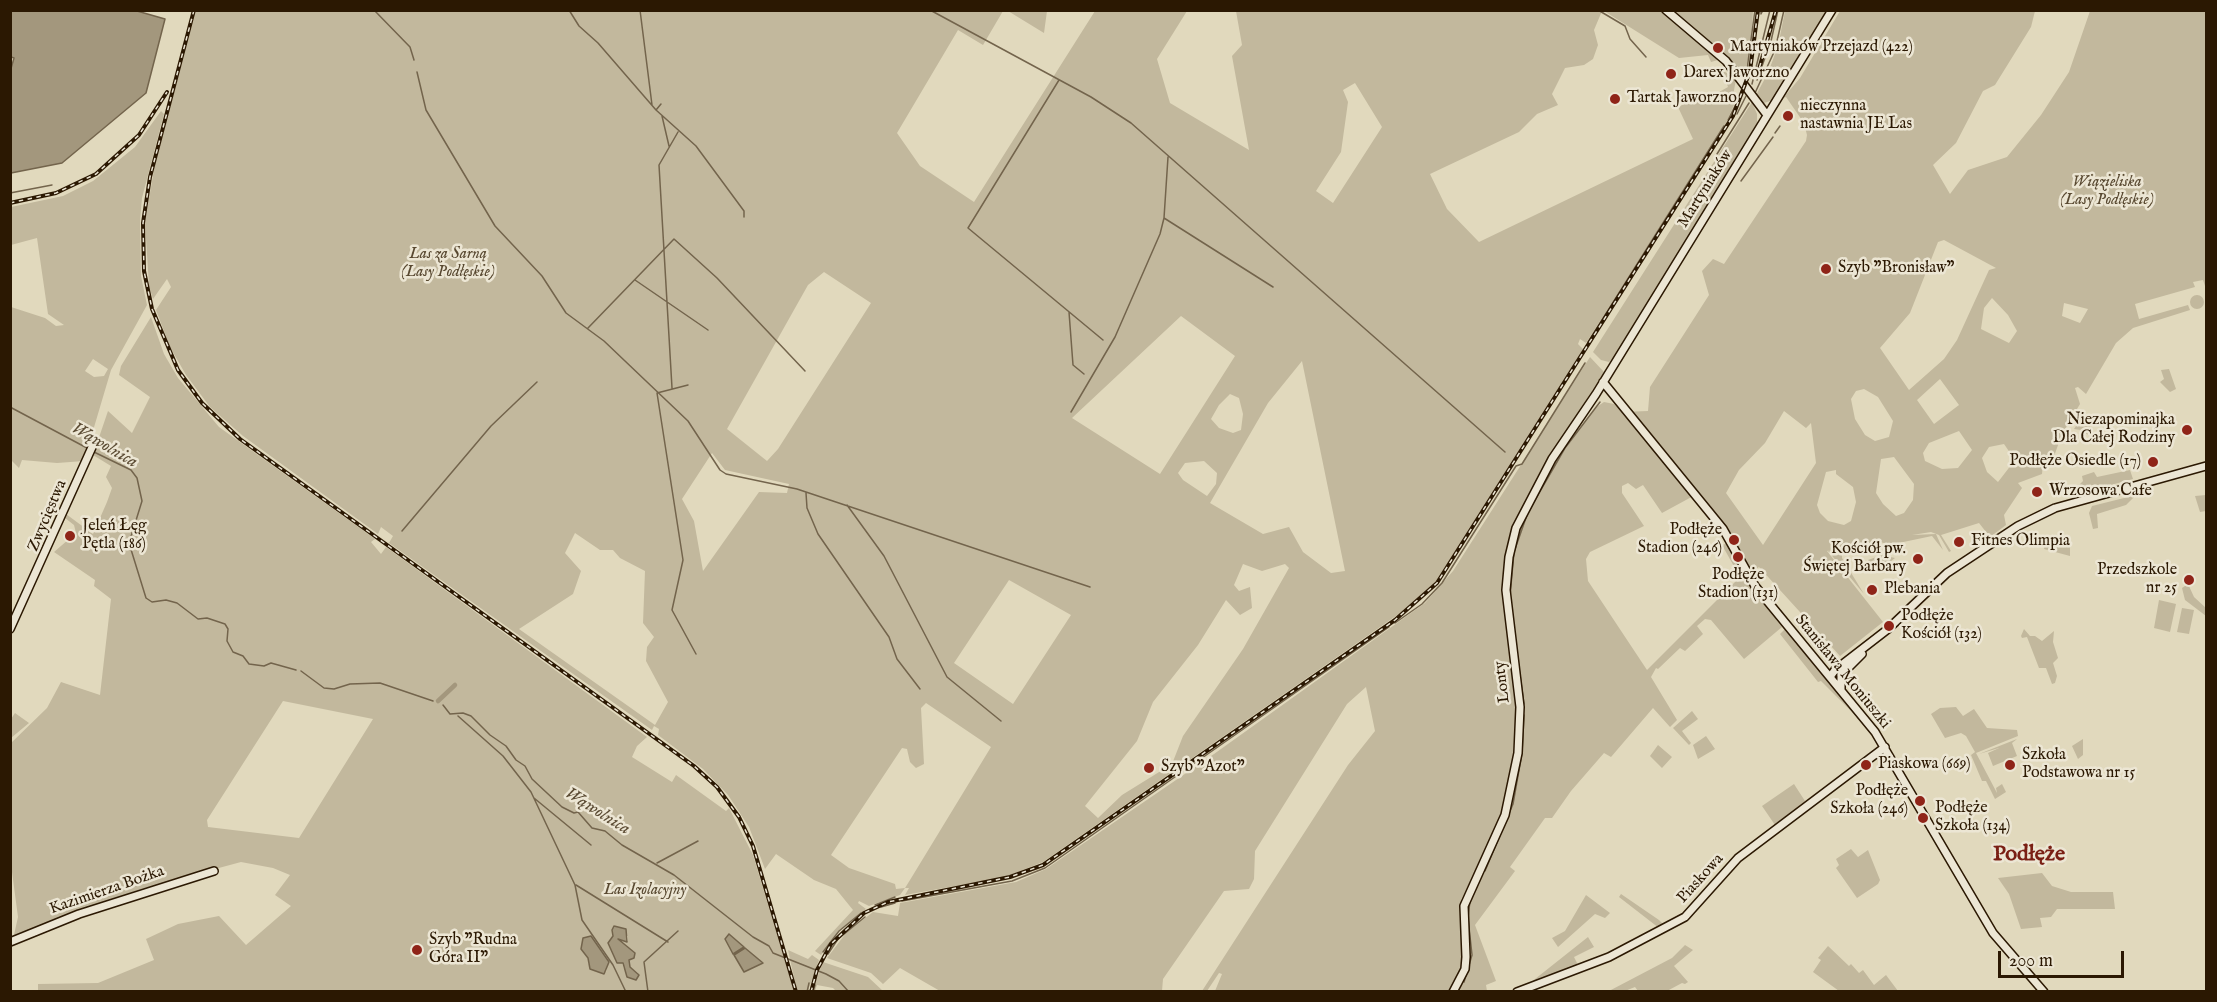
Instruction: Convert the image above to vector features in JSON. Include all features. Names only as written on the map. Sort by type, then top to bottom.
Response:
[{"type":"street","points":[[1666,10],[1726,61],[1767,115]]},
{"type":"street","name":"Martyniaków","points":[[1603,381],[1832,10]]},
{"type":"street","name":"Stanisława Moniuszki","points":[[1603,381],[1723,529],[1755,586],[1884,747],[1993,933],[2044,992]]},
{"type":"street","name":"Lonty","points":[[1453,992],[1462,975],[1466,957],[1464,906],[1487,860],[1505,815],[1518,753],[1520,707],[1506,590],[1512,543],[1522,514],[1552,459],[1603,381]]},
{"type":"street","name":"Zwycięstwa","points":[[10,629],[93,445]]},
{"type":"street","points":[[1830,677],[1888,629],[1947,573],[2033,518],[2055,508],[2206,466]]},
{"type":"street","points":[[1819,664],[1831,667],[1845,666]]},
{"type":"street","points":[[1842,692],[1840,680],[1845,666]]},
{"type":"street","name":"Piaskowa","points":[[1517,992],[1609,957],[1685,917],[1738,858],[1884,747]]},
{"type":"street","name":"Kazimierza Bożka","points":[[10,942],[79,914],[214,871]]},
{"type":"green space","name":"Las za Sarną (Lasy Podłęskie)","points":[[196,11],[1003,11],[983,45],[958,30],[897,133],[920,166],[974,202],[1095,11],[1187,11],[1157,59],[1170,103],[1249,150],[1232,56],[1242,45],[1236,11],[1602,11],[1594,30],[1598,45],[1593,59],[1584,65],[1565,68],[1552,94],[1558,105],[1537,114],[1519,132],[1430,174],[1447,209],[1479,242],[1693,139],[1678,107],[1710,92],[1712,96],[1728,87],[1722,70],[1736,79],[1733,96],[1737,98],[1726,123],[1586,343],[1580,339],[1578,344],[1583,349],[1577,361],[1472,528],[1439,578],[1416,602],[1043,862],[1005,877],[905,895],[909,888],[905,888],[900,895],[869,906],[859,901],[858,903],[866,909],[838,931],[821,955],[815,951],[853,910],[836,889],[814,880],[776,854],[765,869],[749,827],[728,795],[703,769],[658,735],[659,729],[654,726],[652,730],[389,543],[393,536],[381,527],[378,534],[243,436],[210,407],[186,375],[170,347],[156,310],[171,287],[167,279],[153,299],[149,286],[145,222],[155,164]],"holes":[[[1355,83],[1382,127],[1333,203],[1316,191],[1341,152],[1348,102],[1343,90]],[[824,272],[871,303],[778,449],[767,461],[727,429],[808,285]],[[1181,316],[1235,356],[1160,474],[1072,418]],[[1302,361],[1345,571],[1331,573],[1303,552],[1289,527],[1263,534],[1210,503],[1268,403]],[[1230,394],[1239,398],[1243,414],[1241,430],[1233,433],[1219,428],[1211,419],[1219,405]],[[712,453],[725,470],[789,484],[787,493],[759,492],[703,571],[694,521],[682,499]],[[1204,461],[1217,473],[1216,484],[1207,496],[1183,480],[1178,473],[1185,463]],[[575,533],[600,550],[613,550],[620,558],[645,571],[643,623],[654,637],[647,647],[646,661],[668,702],[655,725],[519,629],[573,594],[581,571],[565,553]],[[1243,564],[1262,571],[1285,564],[1289,568],[1243,649],[1183,736],[1172,764],[1122,795],[1098,818],[1085,806],[1137,741],[1153,702],[1198,645],[1226,600],[1240,615],[1252,608],[1250,587],[1239,591],[1234,585]],[[1009,580],[1071,615],[1013,704],[954,663]],[[926,703],[991,747],[905,888],[896,889],[895,884],[849,868],[831,855],[902,748],[907,749],[910,762],[916,768],[924,764],[921,708]]]},
{"type":"green space","points":[[1008,11],[1047,11],[1044,33]]},
{"type":"green space","points":[[1604,11],[1661,11],[1717,56],[1718,60],[1711,62],[1708,55],[1679,58]]},
{"type":"green space","points":[[1670,11],[1753,11],[1751,45],[1744,77],[1728,59]]},
{"type":"green space","points":[[1785,11],[1827,11],[1773,100],[1764,103],[1756,95],[1768,73],[1778,46]]},
{"type":"green space","name":"Wiązieliska (Lasy Podłęskie)","points":[[1840,11],[2035,11],[2031,27],[1995,85],[1983,91],[1956,143],[1933,165],[1950,194],[1968,170],[2007,157],[2041,115],[2069,72],[2090,11],[2206,11],[2206,289],[2203,280],[2193,282],[2195,287],[2135,304],[2139,319],[2188,305],[2190,310],[2133,328],[2116,343],[2086,394],[2078,387],[2075,388],[2080,404],[2062,434],[2053,459],[2043,463],[2042,474],[2018,483],[2022,488],[2004,515],[2006,525],[1990,537],[1979,523],[1941,535],[1951,551],[1949,552],[1939,535],[1931,532],[1912,535],[1936,534],[1943,550],[1932,536],[1889,545],[1878,541],[1858,545],[1859,548],[1850,554],[1842,554],[1842,558],[1864,594],[1828,551],[1837,549],[1827,551],[1883,622],[1840,656],[1759,567],[1751,572],[1732,535],[1697,494],[1662,513],[1643,485],[1636,489],[1628,483],[1622,486],[1622,493],[1644,526],[1590,552],[1586,559],[1588,581],[1647,670],[1740,577],[1722,545],[1728,543],[1751,588],[1782,627],[1744,659],[1711,620],[1705,619],[1697,626],[1703,634],[1685,651],[1680,648],[1658,669],[1656,668],[1651,677],[1677,720],[1670,727],[1653,708],[1611,757],[1604,753],[1571,791],[1552,818],[1545,818],[1510,867],[1515,871],[1475,925],[1496,981],[1486,985],[1487,991],[1457,991],[1467,974],[1472,955],[1468,918],[1470,898],[1487,868],[1477,867],[1461,900],[1461,967],[1449,991],[1215,991],[1222,974],[1219,973],[1207,991],[1202,991],[1348,765],[1375,731],[1366,687],[1347,704],[1255,851],[1254,879],[1249,889],[1224,891],[1163,979],[1162,991],[940,991],[900,968],[883,984],[871,973],[827,958],[846,933],[873,912],[898,916],[900,903],[1016,882],[1046,869],[1214,754],[1425,603],[1453,571],[1590,357],[1604,372],[1541,470],[1537,478],[1542,486],[1574,435],[1598,406],[1604,402],[1614,404],[1623,412],[1648,411],[1650,387],[1709,295],[1702,271],[1713,259],[1724,264],[1806,141],[1804,123],[1786,97],[1783,98],[1800,78]],"holes":[[[1944,240],[1996,268],[1989,270],[1957,340],[1944,359],[1909,390],[1880,348],[1910,313],[1938,242]],[[1992,298],[2008,315],[2017,331],[2009,343],[1981,329],[1984,308]],[[2064,303],[2088,309],[2080,323],[2062,316]],[[1940,379],[1959,405],[1934,424],[1917,400]],[[1864,389],[1878,397],[1893,421],[1889,437],[1875,441],[1865,435],[1855,419],[1851,399],[1856,391]],[[1784,411],[1806,428],[1811,423],[1816,463],[1763,545],[1726,493],[1739,470],[1765,443]],[[1959,431],[1972,450],[1958,468],[1942,469],[1925,461],[1923,453],[1929,443]],[[2004,444],[2015,460],[1998,482],[1987,472],[1982,458],[1989,447]],[[1894,457],[1914,484],[1913,500],[1904,513],[1896,516],[1883,504],[1876,493],[1881,459]],[[1836,470],[1836,474],[1853,487],[1856,502],[1851,521],[1844,525],[1828,521],[1820,513],[1817,505],[1826,472]]]},
{"type":"green space","points":[[1752,102],[1757,114],[1757,123],[1614,358],[1609,362],[1601,360],[1593,352]]},
{"type":"green space","points":[[161,111],[164,114],[142,198],[140,221],[141,276],[147,305],[111,370],[84,461],[57,463],[22,460],[19,468],[11,460],[11,307],[45,318],[56,326],[64,325],[48,314],[37,238],[11,245],[11,207],[63,196],[93,181],[135,147]],"holes":[[[93,359],[108,369],[104,376],[94,377],[85,371]]]},
{"type":"green space","points":[[2197,295],[2202,297],[2204,302],[2202,307],[2197,309],[2192,307],[2190,302],[2192,297]]},
{"type":"green space","name":"Las Izolacyjny","points":[[151,317],[164,354],[178,378],[219,427],[375,539],[371,542],[381,554],[386,547],[647,737],[637,746],[632,757],[672,782],[676,775],[726,811],[729,808],[753,855],[794,991],[38,991],[38,984],[98,983],[154,960],[146,939],[178,924],[219,916],[246,945],[291,906],[275,895],[290,875],[273,868],[241,862],[141,889],[14,935],[18,917],[10,857],[10,744],[47,708],[61,682],[100,695],[111,599],[94,586],[95,580],[54,552],[76,533],[74,525],[65,518],[66,514],[93,534],[107,502],[112,488],[106,477],[111,466],[93,455],[108,411],[132,433],[150,397],[119,375],[121,366]],"holes":[[[283,701],[373,719],[299,838],[208,827],[207,820]],[[613,936],[628,936],[628,941],[618,939],[635,953],[628,960],[630,967],[638,973],[624,969]],[[583,938],[598,948],[608,960],[606,972],[588,963],[588,958],[581,949]]]},
{"type":"green space","points":[[2169,369],[2176,389],[2170,392],[2160,382],[2164,379],[2161,370]]},
{"type":"green space","points":[[2082,417],[2088,417],[2091,431],[2099,435],[2096,440],[2081,430],[2074,429]]},
{"type":"green space","points":[[2130,470],[2133,479],[2070,496],[2068,489],[2077,487],[2083,481],[2082,476],[2094,472],[2097,477]]},
{"type":"green space","points":[[2136,495],[2126,505],[2097,514],[2098,528],[2093,529],[2089,513],[2092,506]]},
{"type":"green space","points":[[2206,495],[2206,511],[2200,512],[2195,496]]},
{"type":"green space","points":[[2046,539],[2070,544],[2070,556],[2044,549]]},
{"type":"green space","points":[[1882,555],[1895,558],[1877,572],[1872,570],[1868,560]]},
{"type":"green space","points":[[2188,584],[2194,597],[2206,608],[2206,616],[2185,600],[2182,588]]},
{"type":"green space","points":[[2159,600],[2176,604],[2170,632],[2154,628]]},
{"type":"green space","points":[[2182,608],[2194,610],[2189,634],[2177,632]]},
{"type":"green space","points":[[1785,629],[1860,720],[1821,681],[1818,682],[1780,634]]},
{"type":"green space","points":[[2024,629],[2030,636],[2035,636],[2042,641],[2054,631],[2053,642],[2058,658],[2053,663],[2057,676],[2055,683],[2052,684],[2046,668],[2039,668],[2027,637],[2022,638],[2021,636]]},
{"type":"green space","points":[[1956,707],[1963,716],[1974,709],[1987,728],[2017,730],[2018,736],[1976,753],[1997,793],[1996,788],[2002,784],[2006,792],[1995,799],[1986,781],[1982,781],[1971,755],[1975,752],[1966,736],[1961,733],[1945,738],[1931,714],[1940,708]]},
{"type":"green space","points":[[1692,711],[1698,719],[1682,731],[1691,743],[1689,745],[1673,728]]},
{"type":"green space","points":[[15,713],[29,723],[11,738],[11,719]]},
{"type":"green space","points":[[1706,736],[1715,749],[1698,759],[1693,745]]},
{"type":"green space","points":[[2017,739],[2012,743],[2017,756],[1993,766],[1988,753],[1999,748],[1979,754]]},
{"type":"green space","points":[[2083,739],[2083,755],[2078,759],[2072,746]]},
{"type":"green space","points":[[1658,745],[1672,757],[1662,768],[1650,756]]},
{"type":"green space","points":[[1794,784],[1805,801],[1775,825],[1762,806]]},
{"type":"green space","points":[[1851,849],[1858,857],[1868,850],[1880,880],[1878,884],[1857,898],[1836,868],[1839,865],[1836,859]]},
{"type":"green space","points":[[2042,873],[2052,886],[2071,892],[2113,892],[2115,909],[2057,909],[2051,917],[2040,918],[2042,927],[2021,929],[2009,894],[1998,878]]},
{"type":"green space","points":[[1621,894],[1664,925],[1659,928],[1619,897]]},
{"type":"green space","points":[[1586,895],[1610,913],[1605,918],[1595,914],[1558,947],[1552,938],[1565,931]]},
{"type":"green space","points":[[1588,937],[1594,947],[1574,957],[1578,965],[1530,983]]},
{"type":"green space","points":[[1685,945],[1693,950],[1674,966],[1688,982],[1685,984],[1682,983],[1667,991],[1638,991],[1635,987],[1625,991],[1609,991],[1672,958]]},
{"type":"green space","points":[[1828,946],[1859,973],[1863,970],[1874,985],[1886,975],[1898,991],[1839,991],[1813,972],[1821,960],[1818,958]]},
{"type":"green space","points":[[788,950],[808,959],[812,955],[819,960],[808,991],[797,991]]},
{"type":"green space","points":[[823,962],[868,977],[883,991],[836,991],[833,988],[817,985],[815,991],[812,991]]},
{"type":"shaded area","points":[[11,10],[137,11],[165,19],[146,93],[62,163],[11,173],[10,72],[14,58],[11,57]]},
{"type":"shaded area","points":[[614,926],[626,929],[627,942],[618,939],[635,953],[634,958],[629,960],[630,967],[639,975],[636,980],[627,977],[623,963],[617,963],[608,943],[613,936]]},
{"type":"shaded area","points":[[729,934],[744,947],[733,954],[725,939]]},
{"type":"shaded area","points":[[591,936],[609,962],[604,974],[590,969],[588,958],[581,949],[583,938]]},
{"type":"shaded area","points":[[745,948],[763,963],[744,972],[734,955]]},
{"type":"waterway","points":[[374,10],[410,47],[414,60]]},
{"type":"waterway","points":[[569,10],[579,26],[598,43],[656,110],[696,146],[744,211],[744,217]]},
{"type":"waterway","points":[[640,10],[652,105]]},
{"type":"waterway","points":[[930,10],[1091,97],[1131,123],[1505,452]]},
{"type":"waterway","points":[[1598,10],[1625,26],[1630,39],[1646,57]]},
{"type":"waterway","points":[[1746,77],[1755,10]]},
{"type":"waterway","points":[[1761,10],[1761,14],[1763,10]]},
{"type":"waterway","points":[[1752,84],[1770,10]]},
{"type":"waterway","points":[[1757,80],[1771,41],[1778,10]]},
{"type":"waterway","points":[[1755,93],[1775,50],[1784,10]]},
{"type":"waterway","points":[[417,72],[426,110],[495,226],[542,276],[566,313],[604,341],[688,421],[720,470],[726,474],[797,489],[1090,587]]},
{"type":"waterway","points":[[1059,80],[968,228],[1103,340]]},
{"type":"waterway","points":[[1737,114],[1746,96]]},
{"type":"waterway","points":[[1728,120],[1739,98]]},
{"type":"waterway","points":[[1717,154],[1749,103]]},
{"type":"waterway","points":[[656,110],[661,104]]},
{"type":"waterway","points":[[662,116],[669,146]]},
{"type":"waterway","points":[[1588,342],[1724,126]]},
{"type":"waterway","points":[[1775,133],[1780,126]]},
{"type":"waterway","points":[[672,388],[659,165],[678,132]]},
{"type":"waterway","points":[[1741,181],[1773,137]]},
{"type":"waterway","points":[[1168,157],[1164,218],[1273,287]]},
{"type":"waterway","points":[[10,193],[52,185]]},
{"type":"waterway","points":[[1071,412],[1115,337],[1160,234],[1164,218]]},
{"type":"waterway","points":[[588,328],[674,239],[717,278],[805,371]]},
{"type":"waterway","points":[[635,280],[708,330]]},
{"type":"waterway","points":[[1069,312],[1073,365],[1084,374]]},
{"type":"waterway","points":[[1395,623],[1422,604],[1442,583],[1516,466],[1522,464],[1585,363]]},
{"type":"waterway","points":[[402,531],[491,426],[537,382]]},
{"type":"waterway","points":[[688,385],[657,393],[683,560],[672,610],[696,654]]},
{"type":"waterway","points":[[1510,596],[1514,552],[1528,512],[1565,448],[1600,402]]},
{"type":"waterway","name":"Wąwolnica","points":[[10,407],[87,448]]},
{"type":"waterway","name":"Wąwolnica","points":[[94,452],[131,470],[137,478],[142,501],[129,543],[146,598],[152,602],[166,600],[177,603],[198,619],[207,618],[225,624],[228,629],[227,641],[233,652],[243,656],[249,664],[264,666],[271,663],[296,670]]},
{"type":"waterway","points":[[806,493],[807,508],[818,534],[889,637],[897,659],[920,689]]},
{"type":"waterway","points":[[847,505],[884,556],[947,677],[1001,721]]},
{"type":"waterway","points":[[902,901],[1012,881],[1045,868],[1389,627]]},
{"type":"waterway","points":[[1516,646],[1524,704]]},
{"type":"waterway","name":"Wąwolnica","points":[[301,671],[324,688],[334,689],[350,684],[380,683],[433,701]]},
{"type":"waterway","points":[[438,701],[455,685]]},
{"type":"waterway","name":"Wąwolnica","points":[[443,705],[450,714],[463,713],[471,716],[490,735],[506,746],[516,760],[525,766],[532,779],[562,807],[574,813],[578,812],[592,828],[605,831],[622,845],[674,875],[753,937],[769,946],[773,953],[826,974],[839,981],[849,992]]},
{"type":"waterway","points":[[1485,871],[1513,804],[1522,753],[1524,715]]},
{"type":"waterway","points":[[458,716],[503,756],[531,792],[575,885],[582,920],[613,965],[626,992]]},
{"type":"waterway","points":[[534,798],[591,845]]},
{"type":"waterway","points":[[657,863],[698,841]]},
{"type":"waterway","points":[[576,885],[668,942]]},
{"type":"waterway","points":[[875,905],[895,897]]},
{"type":"waterway","points":[[1464,982],[1472,955],[1468,918],[1470,901]]},
{"type":"waterway","points":[[881,907],[895,903]]},
{"type":"waterway","points":[[823,952],[839,931],[861,913]]},
{"type":"waterway","points":[[828,954],[838,939],[865,917]]},
{"type":"waterway","points":[[648,992],[644,962],[678,931]]},
{"type":"waterway","points":[[807,992],[809,983]]},
{"type":"waterway","points":[[813,992],[815,985]]},
{"type":"railway","points":[[194,10],[150,177],[143,223],[144,271],[152,309],[178,370],[202,403],[240,439],[694,766],[717,787],[739,817],[753,846],[796,992]]},
{"type":"railway","points":[[811,992],[817,970],[831,944],[864,913],[888,902],[1010,877],[1043,865],[1395,620],[1437,583],[1733,116],[1750,71],[1758,10]]},
{"type":"railway","points":[[1757,76],[1776,10]]},
{"type":"railway","points":[[10,203],[56,193],[96,174],[139,135],[167,92]]},
{"type":"place","name":"Martyniaków Przejazd (422)","points":[[1718,48]]},
{"type":"place","name":"Darex Jaworzno","points":[[1671,74]]},
{"type":"place","name":"Tartak Jaworzno","points":[[1615,99]]},
{"type":"place","name":"nieczynna nastawnia JE Las","points":[[1788,116]]},
{"type":"place","name":"Szyb \"Bronisław\"","points":[[1826,269]]},
{"type":"place","name":"Niezapominajka Dla Całej Rodziny","points":[[2187,430]]},
{"type":"place","name":"Podłęże Osiedle (17)","points":[[2153,462]]},
{"type":"place","name":"Wrzosowa Cafe","points":[[2037,492]]},
{"type":"place","name":"Jeleń Łęg Pętla (186)","points":[[70,536]]},
{"type":"place","name":"Podłęże Stadion (246)","points":[[1734,540]]},
{"type":"place","name":"Fitnes Olimpia","points":[[1959,542]]},
{"type":"place","name":"Podłęże Stadion (131)","points":[[1738,557]]},
{"type":"place","name":"Kościół pw. Świętej Barbary","points":[[1918,559]]},
{"type":"place","name":"Przedszkole nr 25","points":[[2189,580]]},
{"type":"place","name":"Plebania","points":[[1872,590]]},
{"type":"place","name":"Podłęże Kościół (132)","points":[[1889,626]]},
{"type":"place","name":"Piaskowa (669)","points":[[1866,765]]},
{"type":"place","name":"Szkoła Podstawowa nr 15","points":[[2010,765]]},
{"type":"place","name":"Szyb \"Azot\"","points":[[1149,768]]},
{"type":"place","name":"Podłęże Szkoła (246)","points":[[1920,801]]},
{"type":"place","name":"Podłęże Szkoła (134)","points":[[1923,818]]},
{"type":"place","name":"Szyb \"Rudna Góra II\"","points":[[417,950]]},
{"type":"district","name":"Podłęże","points":[[2029,855]]}]
